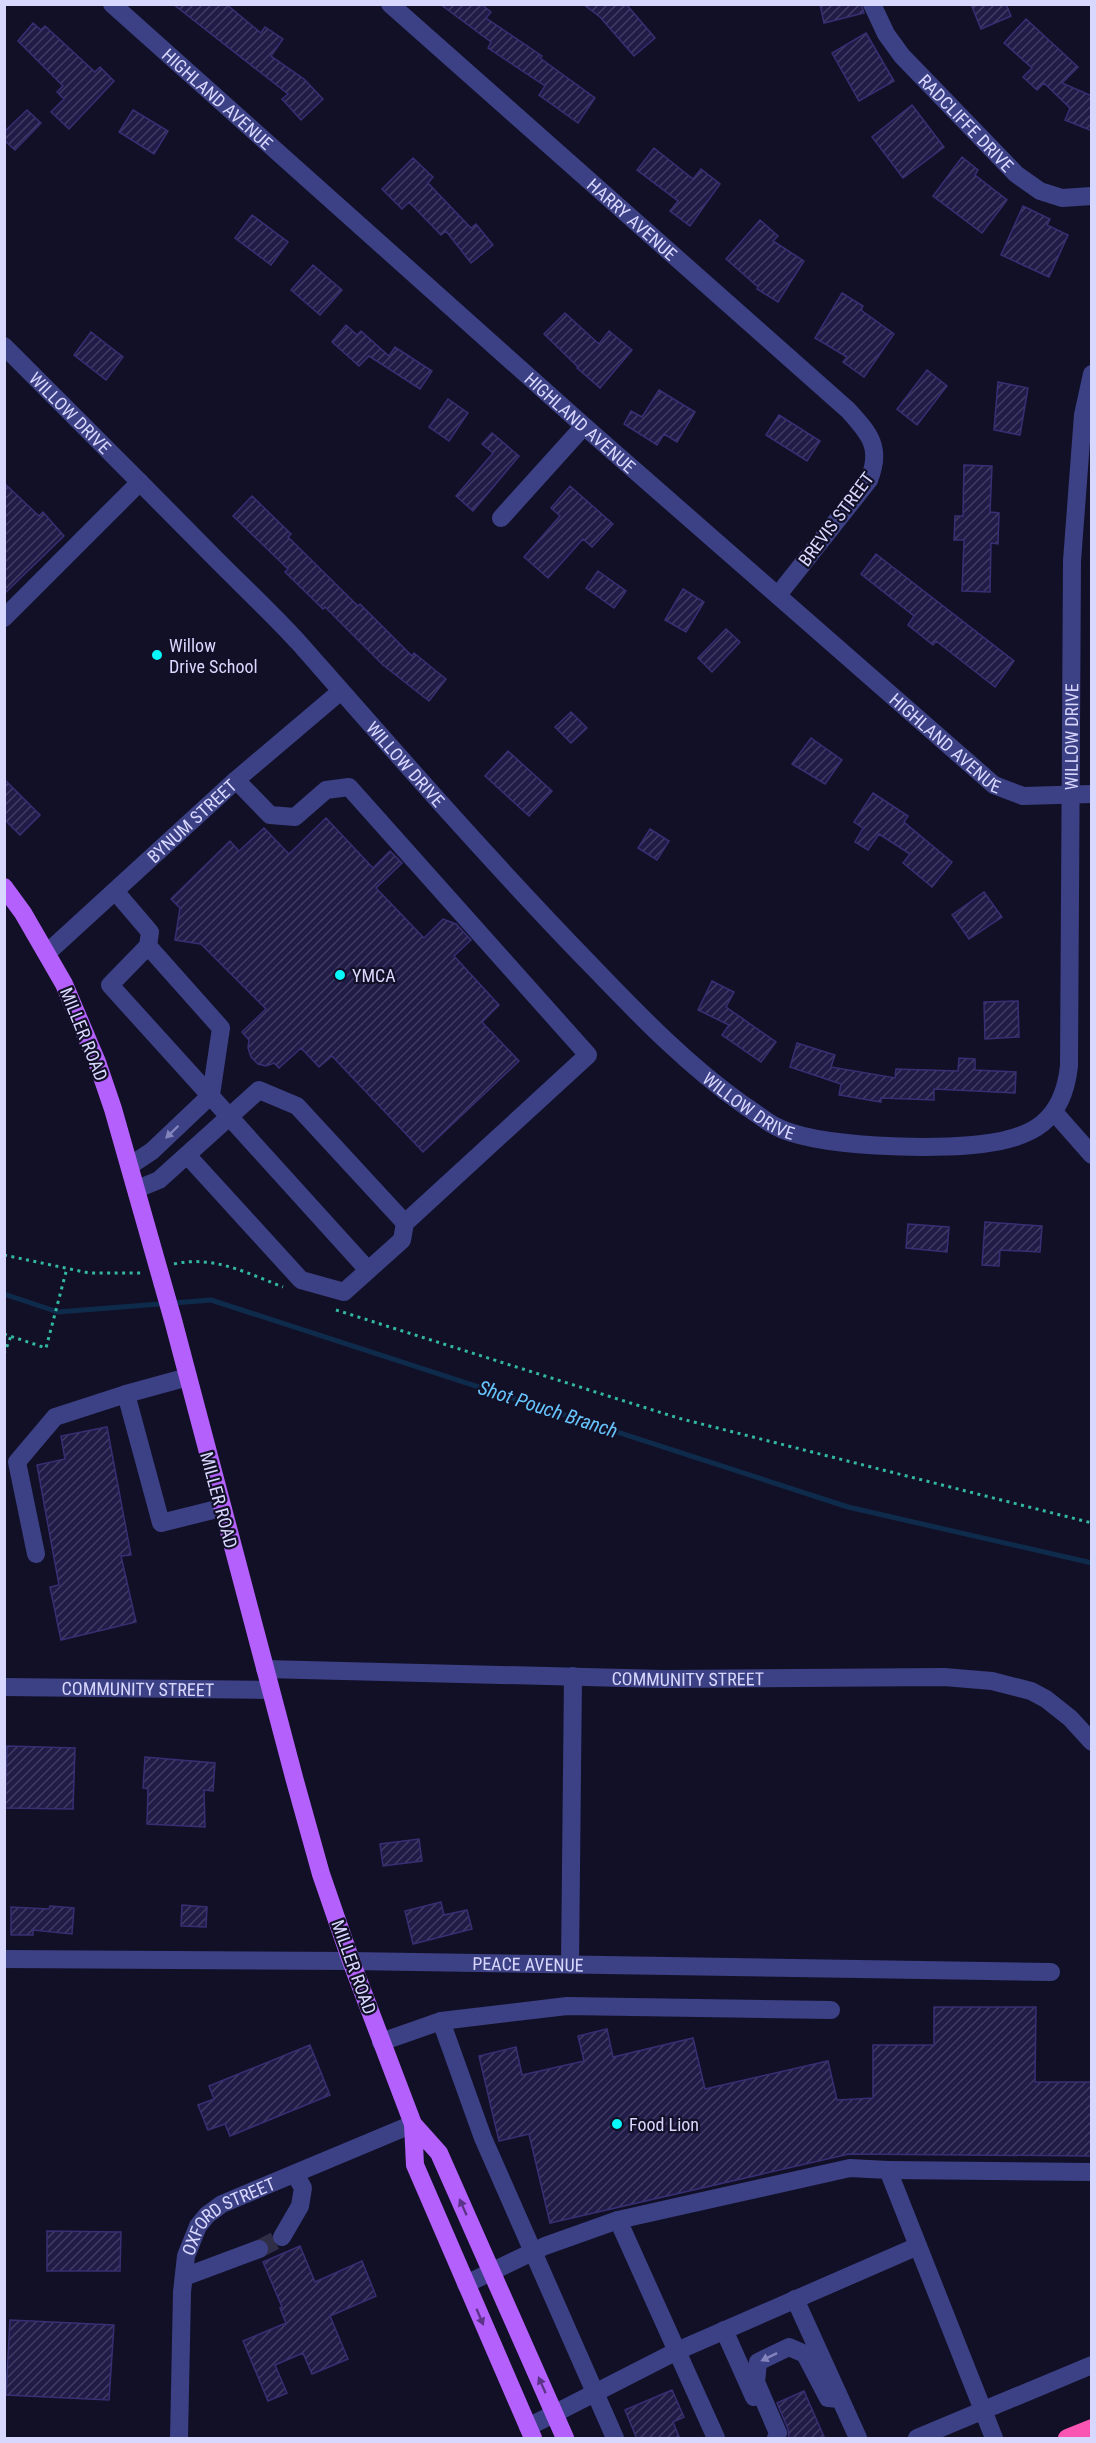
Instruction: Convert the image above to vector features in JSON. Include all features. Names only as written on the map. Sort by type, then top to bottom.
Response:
[{"type":"highway","points":[[1067,2439],[1092,2428]]},
{"type":"main road","name":"MILLER ROAD","points":[[4,887],[23,913],[64,984],[97,1062],[137,1189],[321,1874],[412,2124],[415,2165],[530,2433]]},
{"type":"main road","name":"MILLER ROAD","points":[[412,2124],[439,2153],[566,2439]]},
{"type":"street","name":"HIGHLAND AVENUE","points":[[112,4],[584,426],[994,785],[1023,796],[1092,794]]},
{"type":"street","name":"HARRY AVENUE","points":[[390,4],[848,410],[867,430],[870,438]]},
{"type":"street","name":"RADCLIFFE DRIVE","points":[[872,4],[886,34],[902,56],[1016,174],[1040,191],[1062,198],[1092,196]]},
{"type":"street","name":"WILLOW DRIVE","points":[[4,346],[296,640],[512,883],[643,1018],[709,1081],[775,1126],[816,1139],[943,1147],[1006,1141],[1027,1134],[1054,1112],[1067,1087],[1069,1066],[1072,561],[1083,415],[1092,374]]},
{"type":"street","points":[[501,518],[584,426]]},
{"type":"street","name":"BREVIS STREET","points":[[778,596],[869,480],[876,454],[870,438]]},
{"type":"street","points":[[4,618],[140,482]]},
{"type":"street","name":"BYNUM STREET","points":[[47,953],[236,780],[341,691]]},
{"type":"street","points":[[187,1155],[301,1280],[344,1292],[402,1240],[405,1223],[588,1055],[349,787],[326,790],[296,817],[270,815],[236,780]]},
{"type":"street","points":[[115,891],[150,932],[148,946],[110,985],[368,1270]]},
{"type":"street","points":[[130,1165],[152,1151],[211,1095],[221,1028],[148,946]]},
{"type":"street","points":[[137,1189],[159,1180],[259,1090],[297,1106],[405,1223]]},
{"type":"street","points":[[1054,1112],[1092,1155]]},
{"type":"street","points":[[36,1554],[17,1462],[55,1417],[188,1377]]},
{"type":"street","points":[[126,1395],[161,1523],[221,1508]]},
{"type":"street","name":"COMMUNITY STREET","points":[[265,1669],[663,1679],[894,1676],[992,1681],[1031,1691],[1046,1699],[1070,1718],[1092,1742]]},
{"type":"street","points":[[570,1964],[573,1676]]},
{"type":"street","name":"COMMUNITY STREET","points":[[4,1687],[270,1689]]},
{"type":"street","name":"PEACE AVENUE","points":[[4,1959],[351,1961],[1051,1972]]},
{"type":"street","points":[[381,2042],[441,2021],[567,2006],[831,2010]]},
{"type":"street","points":[[441,2021],[483,2138],[615,2439]]},
{"type":"street","name":"OXFORD STREET","points":[[180,2439],[184,2277],[189,2245],[198,2226],[207,2215],[222,2204],[412,2124]]},
{"type":"street","points":[[466,2284],[532,2252],[618,2220],[850,2168],[1092,2172]]},
{"type":"street","points":[[888,2170],[994,2439]]},
{"type":"street","points":[[282,2237],[300,2206],[303,2188],[295,2174]]},
{"type":"street","points":[[618,2220],[716,2439]]},
{"type":"street","points":[[530,2433],[555,2415],[677,2351],[918,2246]]},
{"type":"street","points":[[184,2277],[259,2249]]},
{"type":"street","points":[[795,2299],[858,2439]]},
{"type":"street","points":[[724,2330],[774,2439]]},
{"type":"street","points":[[774,2439],[778,2433],[756,2382],[758,2362],[789,2347],[805,2354],[828,2397],[840,2399]]},
{"type":"street","points":[[917,2439],[1092,2365]]},
{"type":"path","points":[[4,1255],[89,1273],[140,1273]]},
{"type":"path","points":[[182,1262],[199,1260],[227,1266],[291,1291]]},
{"type":"path","points":[[4,1334],[46,1348],[67,1268]]},
{"type":"path","points":[[327,1307],[678,1418],[1092,1523]]},
{"type":"path","points":[[4,1354],[11,1336]]},
{"type":"building","points":[[173,4],[226,4],[261,33],[265,27],[283,39],[271,56],[304,79],[323,99],[301,120],[282,99],[288,94]]},
{"type":"building","points":[[440,4],[481,4],[491,12],[486,18],[542,56],[540,58],[595,98],[578,123],[539,95],[545,86],[488,48],[491,42]]},
{"type":"building","points":[[583,4],[626,4],[655,38],[634,56],[600,17]]},
{"type":"building","points":[[820,4],[861,4],[864,13],[824,23]]},
{"type":"building","points":[[971,4],[1006,4],[1011,16],[981,29]]},
{"type":"building","points":[[1026,19],[1078,67],[1062,83],[1092,96],[1092,131],[1065,120],[1070,108],[1044,83],[1037,90],[1023,77],[1032,68],[1004,43]]},
{"type":"building","points":[[33,23],[41,30],[45,26],[95,72],[100,67],[114,81],[69,129],[51,112],[64,99],[57,92],[63,86],[18,41]]},
{"type":"building","points":[[866,33],[894,81],[859,101],[832,53]]},
{"type":"building","points":[[912,105],[944,147],[903,178],[872,137]]},
{"type":"building","points":[[27,110],[41,123],[15,150],[4,140],[4,132]]},
{"type":"building","points":[[133,110],[168,131],[154,154],[119,132]]},
{"type":"building","points":[[654,148],[693,179],[701,169],[720,184],[690,226],[670,211],[678,201],[637,170]]},
{"type":"building","points":[[962,157],[978,170],[975,175],[1007,200],[982,233],[933,196]]},
{"type":"building","points":[[413,158],[433,177],[428,183],[471,228],[476,224],[493,245],[471,263],[446,231],[441,235],[409,202],[402,209],[382,189]]},
{"type":"building","points":[[1023,206],[1050,219],[1047,225],[1068,235],[1049,277],[1001,255]]},
{"type":"building","points":[[252,215],[288,242],[271,265],[235,238]]},
{"type":"building","points":[[760,220],[778,236],[773,241],[804,261],[778,302],[757,289],[758,287],[726,259]]},
{"type":"building","points":[[313,265],[342,290],[320,315],[291,290]]},
{"type":"building","points":[[842,293],[863,306],[861,310],[894,334],[864,377],[843,362],[847,357],[815,338]]},
{"type":"building","points":[[565,313],[599,344],[609,331],[632,350],[600,388],[544,334]]},
{"type":"building","points":[[346,325],[357,335],[361,331],[389,356],[395,347],[432,371],[420,389],[369,356],[359,366],[332,342]]},
{"type":"building","points":[[91,332],[123,357],[106,380],[74,355]]},
{"type":"building","points":[[927,370],[947,386],[917,425],[897,409]]},
{"type":"building","points":[[998,382],[1028,388],[1020,435],[994,430]]},
{"type":"building","points":[[659,390],[695,412],[677,442],[664,434],[657,445],[624,424],[631,411],[642,417]]},
{"type":"building","points":[[448,399],[468,413],[449,441],[429,427]]},
{"type":"building","points":[[779,415],[820,441],[807,461],[766,435]]},
{"type":"building","points":[[492,433],[519,456],[473,511],[456,496],[493,453],[482,444]]},
{"type":"building","points":[[964,465],[992,466],[990,512],[999,513],[998,544],[991,543],[990,592],[962,591],[964,540],[954,540],[955,516],[963,516]]},
{"type":"building","points":[[4,483],[39,516],[43,512],[64,536],[4,594]]},
{"type":"building","points":[[570,486],[613,524],[592,547],[583,539],[548,578],[524,557],[560,516],[551,508]]},
{"type":"building","points":[[252,496],[291,534],[288,537],[358,606],[360,604],[412,656],[414,653],[446,679],[429,701],[383,665],[325,607],[323,609],[285,572],[288,569],[233,516]]},
{"type":"building","points":[[876,554],[1014,661],[995,687],[936,641],[933,645],[908,625],[914,616],[861,574]]},
{"type":"building","points":[[598,571],[626,591],[614,608],[586,588]]},
{"type":"building","points":[[683,589],[704,602],[686,632],[665,620]]},
{"type":"building","points":[[726,629],[740,642],[712,672],[698,658]]},
{"type":"building","points":[[571,712],[587,728],[571,743],[555,727]]},
{"type":"building","points":[[811,738],[842,760],[825,784],[792,764]]},
{"type":"building","points":[[508,751],[552,791],[529,816],[485,776]]},
{"type":"building","points":[[4,779],[40,815],[20,835],[4,819]]},
{"type":"building","points":[[873,793],[908,816],[904,822],[952,862],[932,887],[903,863],[910,854],[879,834],[868,850],[855,842],[863,828],[854,822]]},
{"type":"building","name":"YMCA","points":[[326,818],[373,868],[390,851],[402,863],[376,888],[424,938],[443,919],[456,924],[471,940],[454,956],[499,1005],[482,1022],[519,1061],[423,1152],[332,1056],[319,1067],[301,1048],[279,1068],[274,1063],[266,1066],[258,1064],[251,1057],[248,1048],[249,1040],[242,1032],[266,1009],[201,944],[175,940],[180,908],[171,899],[230,841],[239,851],[264,828],[289,854]]},
{"type":"building","points":[[650,829],[669,841],[657,860],[638,848]]},
{"type":"building","points":[[984,892],[1002,917],[969,939],[952,915]]},
{"type":"building","points":[[712,981],[734,992],[726,1007],[776,1042],[761,1062],[722,1035],[729,1025],[698,1010]]},
{"type":"building","points":[[1018,1001],[1019,1037],[985,1039],[984,1002]]},
{"type":"building","points":[[797,1043],[835,1055],[831,1067],[895,1078],[896,1069],[958,1071],[959,1058],[975,1059],[975,1070],[1016,1072],[1015,1093],[934,1089],[934,1100],[881,1098],[881,1102],[839,1095],[841,1084],[790,1067]]},
{"type":"building","points":[[985,1222],[1042,1226],[1040,1252],[1000,1250],[999,1266],[982,1265]]},
{"type":"building","points":[[908,1224],[949,1227],[947,1252],[906,1248]]},
{"type":"building","points":[[107,1427],[131,1555],[121,1556],[136,1622],[61,1640],[50,1587],[59,1585],[37,1465],[65,1459],[61,1436]]},
{"type":"building","points":[[7,1746],[75,1748],[73,1809],[5,1808]]},
{"type":"building","points":[[145,1757],[215,1763],[213,1791],[204,1790],[205,1827],[147,1824],[148,1789],[143,1788]]},
{"type":"building","points":[[419,1839],[422,1861],[383,1866],[380,1844]]},
{"type":"building","points":[[441,1902],[444,1915],[467,1910],[472,1929],[413,1944],[405,1911]]},
{"type":"building","points":[[182,1905],[207,1907],[206,1927],[181,1926]]},
{"type":"building","points":[[50,1906],[74,1908],[72,1934],[33,1930],[33,1935],[11,1935],[11,1907],[49,1909]]},
{"type":"building","points":[[934,2007],[1036,2007],[1035,2082],[1092,2082],[1092,2156],[849,2154],[550,2223],[529,2134],[499,2141],[479,2056],[516,2047],[522,2075],[584,2061],[578,2036],[607,2029],[613,2057],[693,2038],[705,2089],[828,2061],[837,2100],[873,2098],[873,2045],[934,2045]]},
{"type":"building","points":[[310,2045],[330,2095],[230,2136],[225,2124],[208,2130],[198,2105],[214,2099],[209,2086]]},
{"type":"building","points":[[47,2231],[121,2232],[120,2271],[47,2271]]},
{"type":"building","points":[[300,2246],[315,2282],[362,2261],[376,2296],[330,2316],[348,2359],[312,2374],[303,2353],[275,2365],[287,2393],[268,2401],[243,2341],[286,2323],[280,2308],[282,2307],[263,2262]]},
{"type":"building","points":[[10,2320],[114,2325],[109,2400],[6,2395]]},
{"type":"building","points":[[672,2390],[684,2417],[673,2422],[680,2439],[637,2439],[625,2410]]},
{"type":"building","points":[[804,2391],[825,2439],[789,2439],[788,2429],[777,2403]]},
{"type":"waterway","name":"Shot Pouch Branch","points":[[4,1294],[58,1312],[211,1300],[848,1507],[1092,1563]]},
{"type":"tunnel","points":[[259,2249],[282,2237]]},
{"type":"place","name":"Willow Drive School","points":[[157,655]]},
{"type":"place","name":"YMCA","points":[[340,975]]},
{"type":"place","name":"Food Lion","points":[[617,2124]]}]
